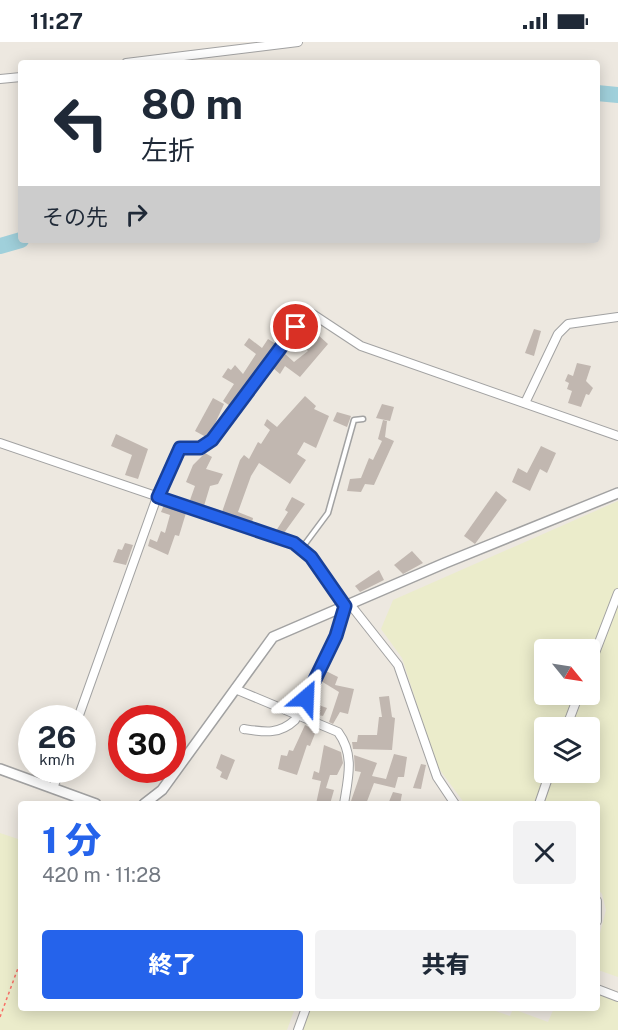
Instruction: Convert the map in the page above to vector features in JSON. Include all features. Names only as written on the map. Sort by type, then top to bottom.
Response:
[{"type":"street","points":[[151,60],[298,42]]},
{"type":"street","points":[[0,79],[18,77]]},
{"type":"street","points":[[83,705],[158,497],[180,448],[200,448],[212,440],[309,311],[361,346],[618,436]]},
{"type":"street","points":[[525,403],[558,334],[568,324],[618,316]]},
{"type":"street","points":[[0,443],[294,543],[311,557],[345,606],[353,608],[398,665],[434,769],[453,801]]},
{"type":"street","points":[[148,801],[162,790],[273,637],[618,493]]},
{"type":"street","points":[[600,640],[618,593]]},
{"type":"street","points":[[244,729],[278,731],[285,729],[296,717],[336,636],[345,606]]},
{"type":"street","points":[[235,689],[296,717],[338,732],[346,743],[351,759],[344,801]]},
{"type":"street","points":[[0,769],[88,801]]},
{"type":"street","points":[[53,788],[55,783]]},
{"type":"street","points":[[540,801],[546,783]]},
{"type":"street","points":[[600,990],[618,997]]},
{"type":"street","points":[[298,1030],[305,1011]]},
{"type":"lane","points":[[301,549],[328,513],[354,420],[363,418]]},
{"type":"path","points":[[0,1017],[18,968]]},
{"type":"green space","points":[[618,501],[618,977],[600,971],[600,933],[606,910],[600,892],[600,801],[463,801],[437,766],[402,658],[381,629],[393,600]]},
{"type":"green space","points":[[0,833],[18,839],[18,1011],[294,1011],[287,1030],[0,1030]]},
{"type":"green space","points":[[600,995],[618,1002],[618,1030],[302,1030],[309,1011],[496,1011],[510,1016],[512,1011],[518,1011],[548,1022],[553,1011],[600,1011]]},
{"type":"building","points":[[534,329],[541,331],[534,356],[525,353]]},
{"type":"building","points":[[317,334],[328,344],[300,377],[285,366],[280,374],[273,368],[284,353],[294,362],[308,351],[306,349]]},
{"type":"building","points":[[249,338],[262,348],[268,339],[276,344],[230,406],[223,401],[234,384],[222,377],[228,368],[231,370],[235,365],[243,374],[256,354],[244,345]]},
{"type":"building","points":[[577,363],[591,366],[586,381],[593,388],[589,395],[586,394],[581,407],[568,403],[572,391],[567,389],[569,383],[565,381],[568,374],[573,376]]},
{"type":"building","points":[[305,396],[316,406],[314,409],[329,416],[316,448],[304,442],[297,454],[306,460],[290,484],[259,463],[251,476],[238,512],[253,518],[252,523],[222,512],[240,460],[244,455],[249,459],[258,442],[261,444],[270,430],[264,425],[267,419],[277,427]]},
{"type":"building","points":[[213,398],[224,404],[213,428],[206,437],[195,431]]},
{"type":"building","points":[[382,404],[394,407],[390,421],[376,418]]},
{"type":"building","points":[[337,412],[351,416],[347,427],[333,421]]},
{"type":"building","points":[[383,420],[387,421],[385,437],[394,441],[374,485],[365,484],[361,492],[347,491],[350,479],[361,478],[369,458],[373,460],[382,441],[378,439]]},
{"type":"building","points":[[116,434],[148,449],[138,479],[125,475],[132,455],[111,446]]},
{"type":"building","points":[[541,446],[556,453],[547,473],[540,469],[530,491],[512,482],[518,468],[527,473]]},
{"type":"building","points":[[205,453],[212,457],[206,469],[223,474],[218,484],[210,486],[204,506],[190,500],[195,486],[186,482],[193,465]]},
{"type":"building","points":[[496,491],[507,500],[475,544],[464,536]]},
{"type":"building","points":[[292,497],[305,504],[284,533],[276,531],[288,512],[285,510]]},
{"type":"building","points":[[164,505],[186,513],[179,536],[175,535],[168,555],[148,546],[150,539],[157,542],[161,531],[165,533],[170,515],[161,512]]},
{"type":"building","points":[[125,543],[133,545],[126,565],[113,562],[118,549],[122,550]]},
{"type":"building","points":[[412,551],[423,563],[403,574],[394,565]]},
{"type":"building","points":[[379,570],[384,580],[360,592],[355,586]]},
{"type":"building","points":[[326,671],[338,677],[335,685],[354,689],[348,714],[340,712],[333,724],[329,722],[339,692],[321,681]]},
{"type":"building","points":[[389,696],[392,717],[395,718],[392,750],[353,749],[352,742],[357,742],[358,735],[377,735],[379,717],[382,717],[379,697]]},
{"type":"building","points":[[310,702],[327,708],[323,716],[306,712]]},
{"type":"building","points":[[305,725],[316,731],[310,746],[307,745],[297,775],[278,769],[281,755],[287,756],[289,750],[293,751]]},
{"type":"building","points":[[324,745],[341,752],[343,763],[337,775],[330,775],[326,788],[334,790],[331,801],[317,801],[321,781],[312,779],[314,771],[319,773]]},
{"type":"building","points":[[221,754],[235,760],[227,780],[220,777],[222,772],[216,768]]},
{"type":"building","points":[[394,754],[407,757],[404,777],[398,777],[395,788],[374,783],[367,801],[351,801],[361,772],[355,771],[354,755],[377,763],[372,776],[386,779]]},
{"type":"building","points":[[421,764],[426,765],[421,789],[413,788]]},
{"type":"building","points":[[393,792],[402,794],[401,801],[389,801]]},
{"type":"waterway","points":[[600,93],[618,95]]},
{"type":"waterway","points":[[0,246],[18,241]]},
{"type":"route","points":[[296,327],[212,440],[200,448],[180,448],[158,497],[294,543],[311,557],[345,606],[336,636],[306,698]]}]
